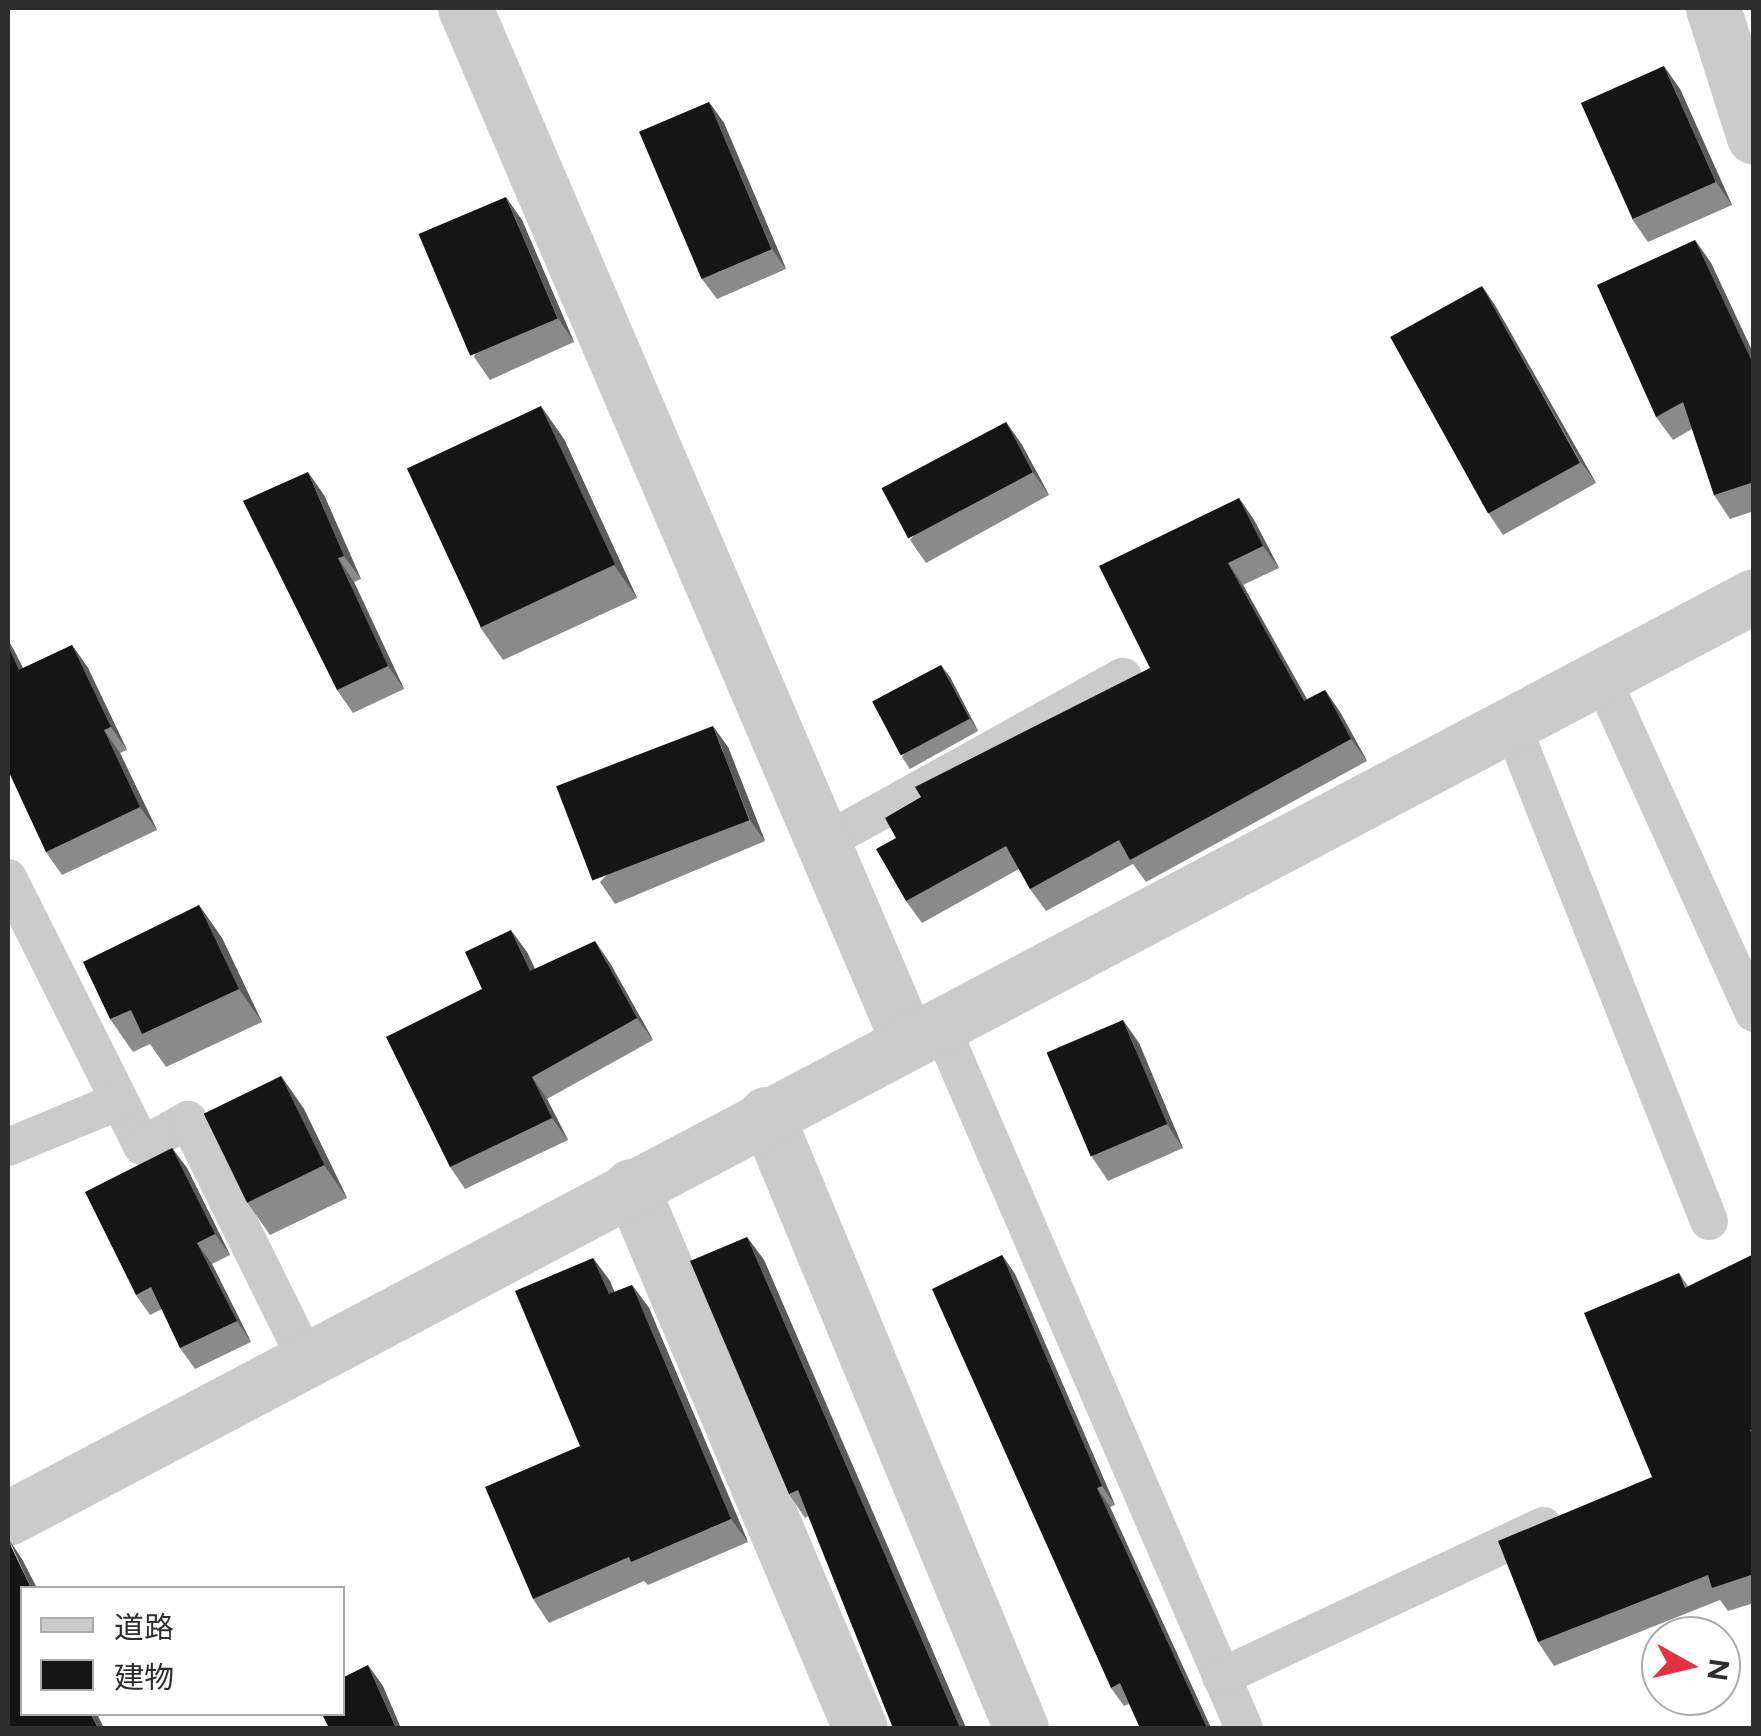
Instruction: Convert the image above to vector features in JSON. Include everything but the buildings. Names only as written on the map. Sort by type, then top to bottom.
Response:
[{"type":"street","points":[[466,8],[823,843],[923,1030]]},
{"type":"street","points":[[1713,8],[1754,137]]},
{"type":"street","points":[[8,1518],[923,1030],[1754,596]]},
{"type":"street","points":[[766,1114],[1021,1728]]},
{"type":"street","points":[[631,1186],[860,1728]]},
{"type":"lane","points":[[1601,676],[1754,1013]]},
{"type":"lane","points":[[823,843],[1123,677]]},
{"type":"lane","points":[[1511,723],[1709,1222]]},
{"type":"lane","points":[[8,878],[142,1146],[188,1120],[306,1359]]},
{"type":"lane","points":[[923,1030],[1244,1728]]},
{"type":"lane","points":[[8,1147],[118,1101]]},
{"type":"lane","points":[[1221,1677],[1543,1526]]}]
